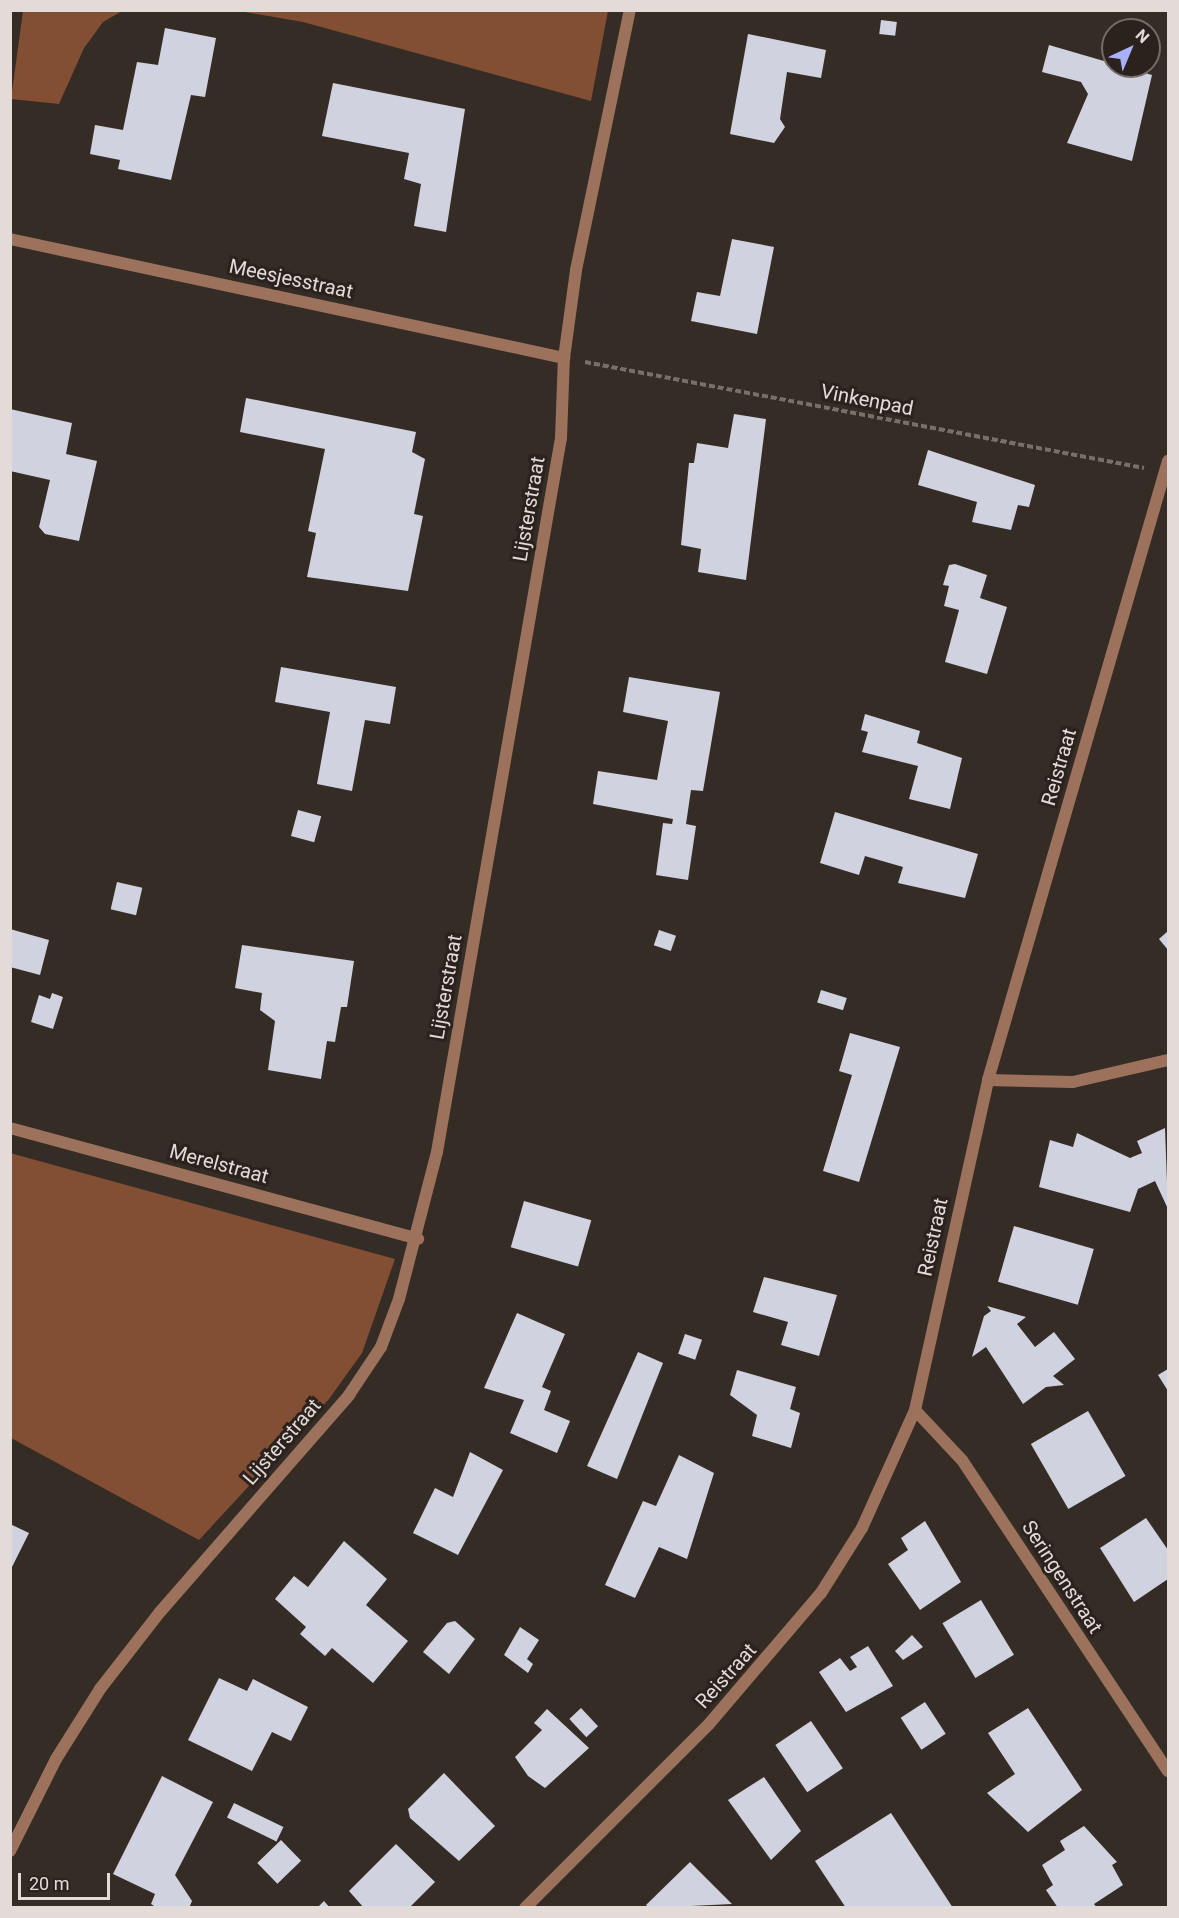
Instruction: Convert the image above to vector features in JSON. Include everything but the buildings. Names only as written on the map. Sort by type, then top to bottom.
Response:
[{"type":"street","name":"Lijsterstraat","points":[[10,1851],[56,1760],[100,1689],[160,1612],[349,1395],[375,1356],[418,1239],[561,438],[564,358],[576,270],[630,10]]},
{"type":"street","name":"Meesjesstraat","points":[[10,238],[564,358]]},
{"type":"street","name":"Reistraat","points":[[525,1908],[708,1724],[821,1593],[862,1528],[915,1410],[988,1080],[1167,467]]},
{"type":"street","points":[[988,1080],[1073,1082],[1168,1060]]},
{"type":"street","name":"Merelstraat","points":[[10,1128],[418,1239]]},
{"type":"street","name":"Seringenstraat","points":[[915,1410],[962,1460],[1168,1771]]},
{"type":"path","name":"Vinkenpad","points":[[564,358],[1167,467]]},
{"type":"shaded area","points":[[23,11],[122,11],[103,22],[84,48],[59,104],[11,99]]},
{"type":"shaded area","points":[[239,11],[608,11],[591,101],[303,22]]},
{"type":"shaded area","points":[[10,1153],[395,1259],[362,1353],[329,1399],[199,1540],[11,1438]]}]
